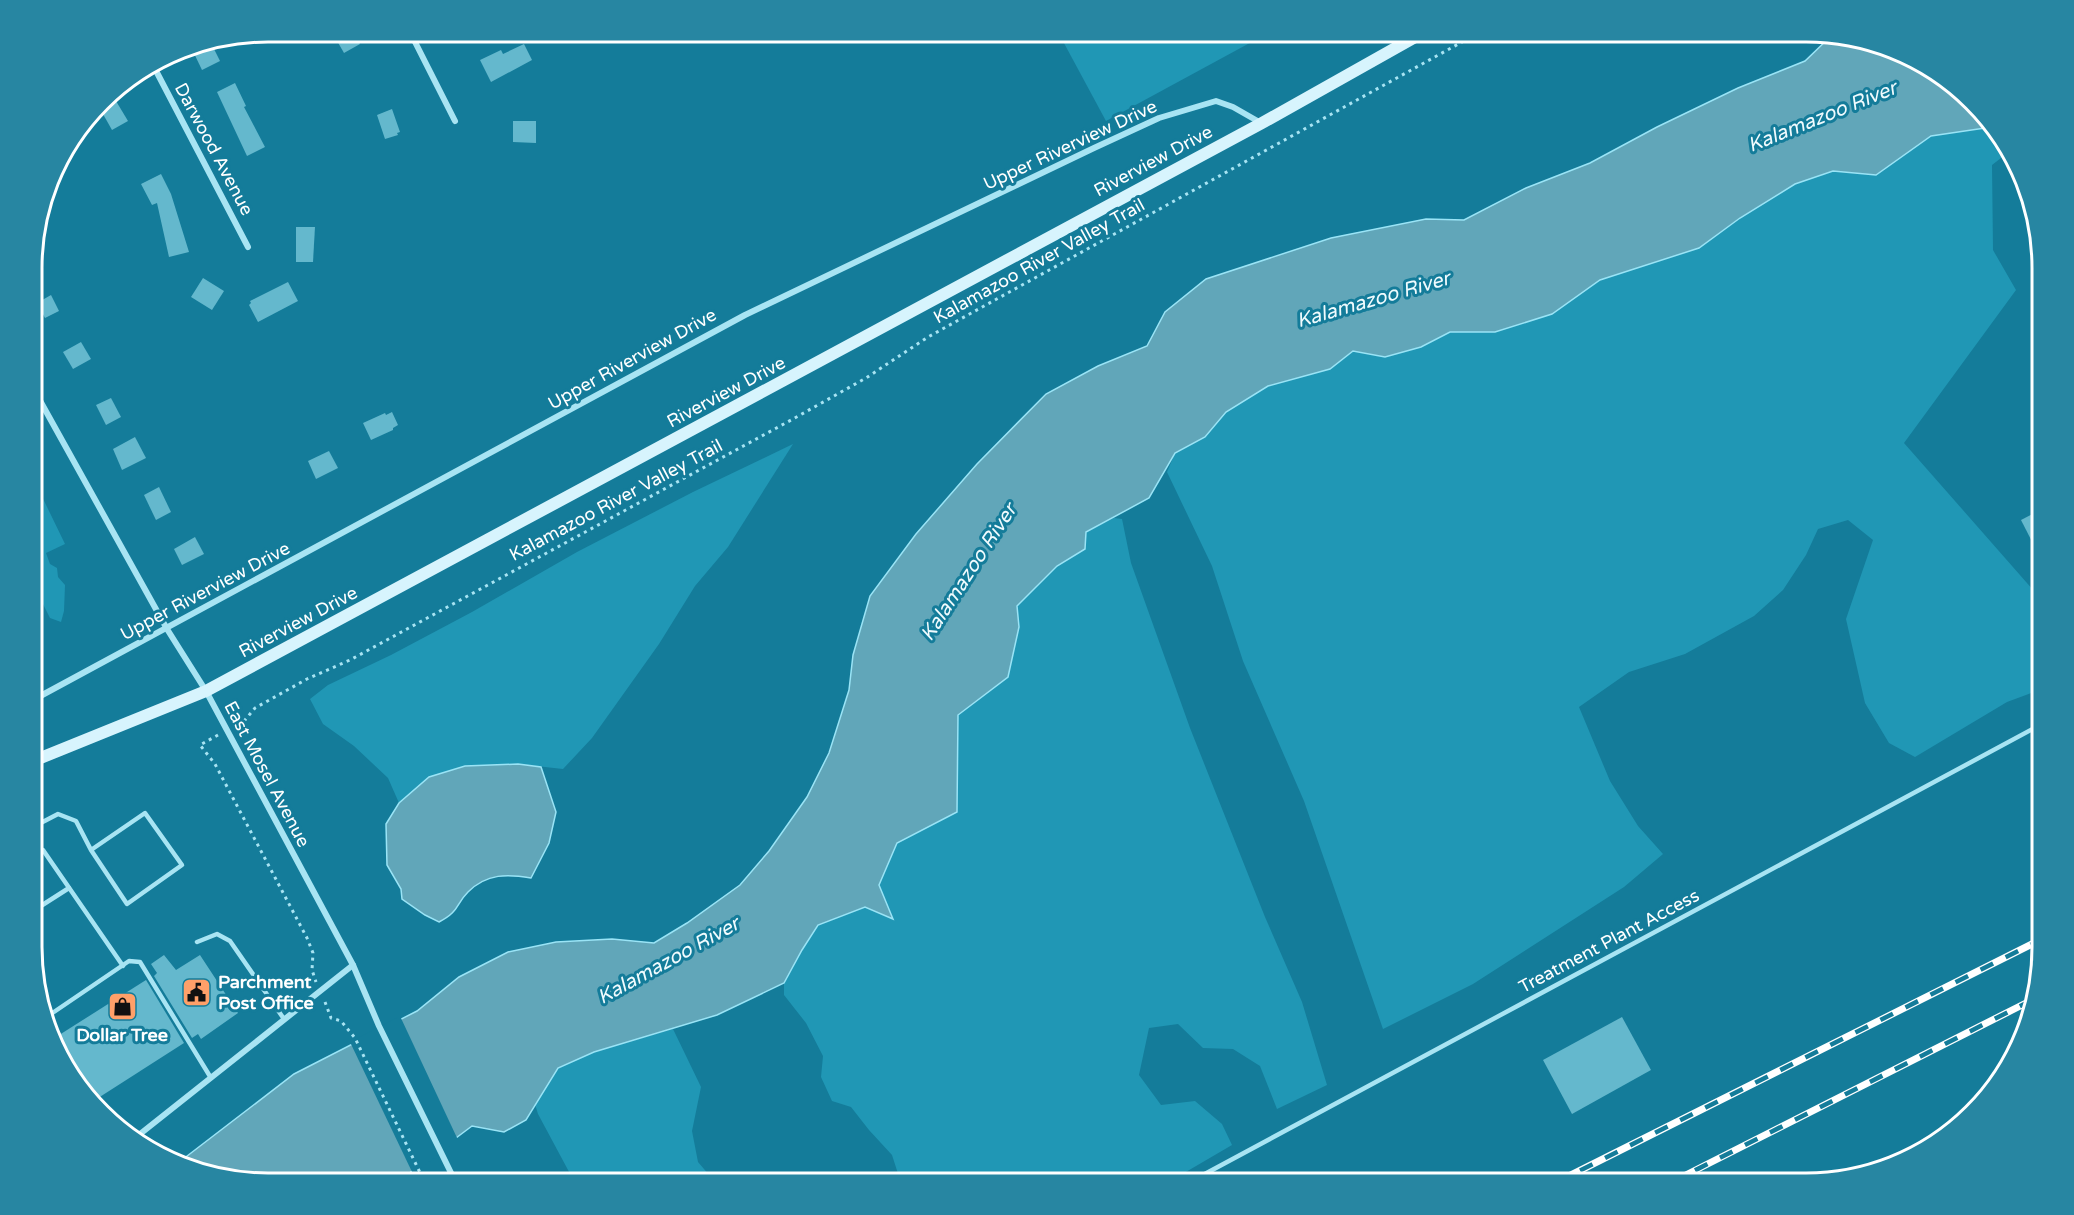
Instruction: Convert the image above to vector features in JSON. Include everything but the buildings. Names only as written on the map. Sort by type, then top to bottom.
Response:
[{"type":"street","points":[[415,42],[455,121]]},
{"type":"street","name":"Riverview Drive","points":[[42,756],[206,691],[1262,123],[1406,42]]},
{"type":"street","name":"Darwood Avenue","points":[[156,71],[248,247]]},
{"type":"street","name":"Upper Riverview Drive","points":[[42,695],[745,315],[1126,133],[1159,118],[1216,100],[1262,123]]},
{"type":"street","name":"East Mosel Avenue","points":[[42,404],[167,629],[206,691],[353,965],[379,1026],[451,1173]]},
{"type":"street","points":[[141,1133],[353,965]]},
{"type":"lane","name":"Treatment Plant Access","points":[[1207,1173],[2032,729]]},
{"type":"lane","points":[[42,822],[58,814],[76,821],[91,850],[128,904],[182,865],[144,813],[91,850]]},
{"type":"lane","points":[[42,851],[123,966]]},
{"type":"lane","points":[[42,905],[69,888]]},
{"type":"lane","points":[[197,942],[217,934],[230,941],[284,1019]]},
{"type":"lane","points":[[52,1013],[129,962],[140,962],[211,1078]]},
{"type":"path","name":"Kalamazoo River Valley Trail","points":[[420,1173],[355,1038],[341,1021],[331,1018],[312,970],[314,954],[307,938],[214,764],[200,746],[245,720],[255,708],[317,674],[350,660],[793,419],[866,378],[928,337],[1462,42]]},
{"type":"shaded area","points":[[1063,42],[1252,42],[1106,121]]},
{"type":"shaded area","points":[[1984,128],[2002,155],[1992,165],[1993,250],[2016,290],[1904,443],[2032,589],[2032,693],[2007,702],[1915,757],[1889,743],[1865,703],[1846,619],[1873,540],[1848,520],[1818,529],[1806,555],[1783,590],[1754,616],[1685,654],[1629,672],[1579,707],[1610,781],[1638,826],[1663,854],[1624,887],[1473,984],[1383,1029],[1304,801],[1243,661],[1212,566],[1167,472],[1175,453],[1205,437],[1226,412],[1268,386],[1330,369],[1353,351],[1385,357],[1421,347],[1450,332],[1495,332],[1552,314],[1600,280],[1699,248],[1740,218],[1795,184],[1833,171],[1876,175],[1931,136]]},
{"type":"shaded area","points":[[793,444],[728,547],[695,586],[659,644],[592,738],[563,769],[518,764],[429,777],[399,803],[388,778],[354,746],[323,724],[310,699],[328,685],[472,612],[577,552]]},
{"type":"shaded area","points":[[42,497],[65,544],[46,553],[50,564],[57,568],[58,577],[65,585],[64,611],[61,622],[50,618],[42,602]]},
{"type":"shaded area","points":[[1114,518],[1122,519],[1131,563],[1190,728],[1265,917],[1302,1002],[1327,1085],[1277,1109],[1260,1066],[1233,1049],[1203,1048],[1178,1024],[1149,1028],[1139,1075],[1161,1105],[1195,1101],[1222,1124],[1232,1145],[1184,1173],[898,1173],[892,1155],[851,1107],[832,1101],[821,1077],[823,1056],[806,1023],[784,995],[784,983],[818,925],[865,907],[892,919],[878,885],[897,843],[957,812],[958,715],[1008,677],[1019,627],[1017,606],[1057,566],[1085,549],[1086,532]]},
{"type":"shaded area","points":[[673,1029],[701,1087],[692,1131],[698,1162],[707,1173],[570,1173],[538,1114],[535,1104],[558,1068],[594,1052]]},
{"type":"water","name":"Kalamazoo River","points":[[1824,42],[1850,46],[1879,54],[1919,72],[1944,89],[1966,108],[1984,128],[1931,136],[1876,175],[1833,171],[1795,184],[1740,218],[1699,248],[1600,280],[1552,314],[1495,332],[1450,332],[1421,347],[1385,357],[1353,351],[1330,369],[1268,386],[1226,412],[1205,437],[1175,453],[1149,498],[1086,532],[1085,549],[1057,566],[1017,606],[1019,627],[1008,677],[958,715],[957,812],[897,843],[879,885],[893,919],[865,907],[818,925],[784,983],[717,1015],[594,1052],[558,1068],[526,1120],[504,1132],[472,1126],[409,1173],[253,1173],[224,1169],[185,1157],[294,1074],[417,1011],[459,977],[508,952],[556,942],[612,939],[654,943],[687,923],[740,885],[769,851],[807,797],[829,753],[849,690],[853,655],[870,596],[916,534],[977,464],[1046,394],[1098,366],[1147,346],[1165,312],[1206,279],[1331,238],[1426,219],[1464,220],[1526,188],[1590,163],[1657,127],[1738,88],[1805,61]]},
{"type":"water","points":[[518,764],[541,767],[556,812],[549,843],[531,878],[498,876],[483,881],[468,892],[451,915],[439,922],[402,899],[401,889],[387,865],[386,824],[399,803],[429,777],[465,766]]},
{"type":"pier","points":[[400,1016],[458,1140],[414,1173],[413,1173],[350,1042]]},
{"type":"railway","points":[[1575,1173],[2032,944]]},
{"type":"railway","points":[[1690,1173],[2024,1004]]},
{"type":"place","name":"Parchment Post Office","points":[[197,992]]},
{"type":"place","name":"Dollar Tree","points":[[122,1006]]}]
